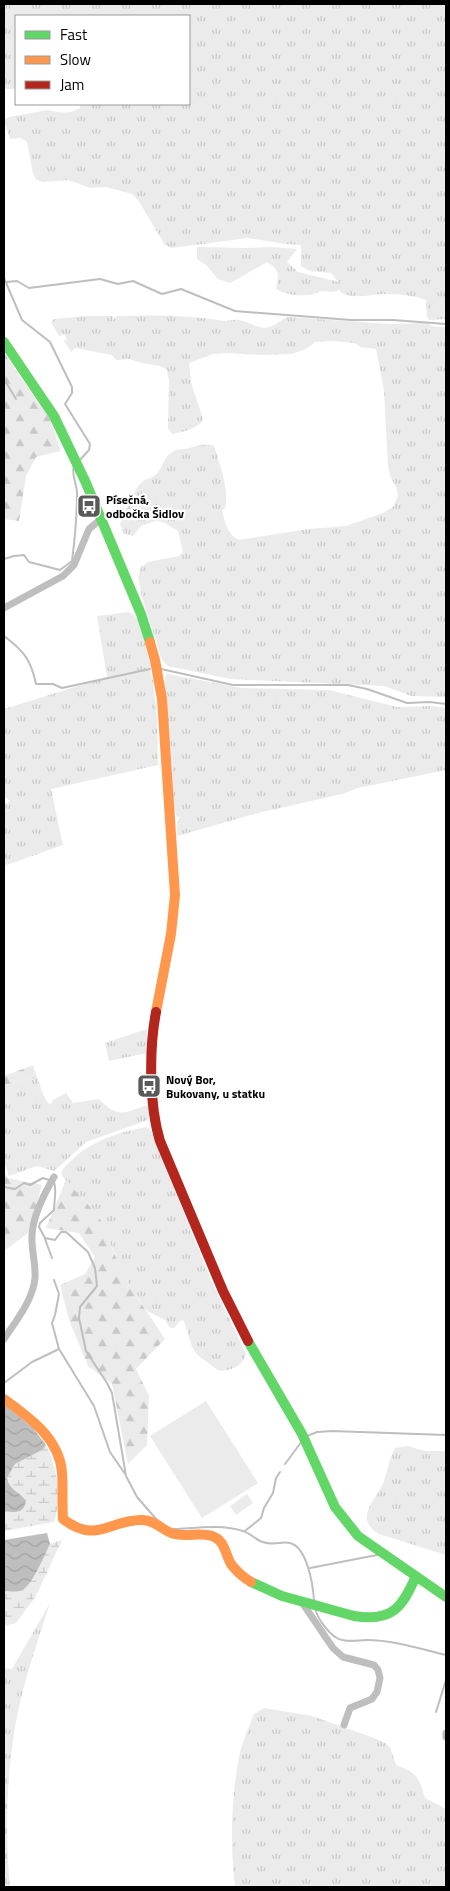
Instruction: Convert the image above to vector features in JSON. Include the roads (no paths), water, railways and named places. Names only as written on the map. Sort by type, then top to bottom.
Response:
[{"type":"street","points":[[4,342],[54,416],[74,458],[141,614],[155,660],[162,699],[175,895],[171,934],[154,1023],[152,1058],[154,1121],[160,1141],[223,1291],[252,1350],[302,1434],[335,1507],[358,1536],[446,1597]]},
{"type":"street","points":[[4,608],[64,576],[74,565],[89,529],[101,519]]},
{"type":"street","points":[[4,1340],[25,1308],[32,1289],[35,1277],[32,1234],[38,1208],[54,1177]]},
{"type":"street","points":[[4,1399],[29,1419],[56,1447],[62,1466],[63,1519],[71,1528],[82,1532],[97,1532],[130,1520],[147,1520],[172,1534],[210,1535],[221,1540],[234,1568],[254,1583],[282,1596],[354,1617],[372,1617],[393,1612],[406,1598],[416,1576]]},
{"type":"street","points":[[301,1601],[333,1648],[343,1657],[374,1666],[378,1670],[380,1678],[377,1692],[372,1699],[350,1708],[344,1725]]},
{"type":"water","points":[[4,1404],[33,1428],[46,1445],[42,1450],[15,1464],[7,1478],[10,1486],[26,1501],[23,1508],[18,1512],[4,1510]]},
{"type":"water","points":[[47,1533],[50,1544],[28,1585],[22,1590],[4,1591],[4,1540]]},
{"type":"waterway","points":[[4,278],[22,320],[50,342],[72,387],[72,393],[65,404],[90,444],[89,450],[79,461]]},
{"type":"waterway","points":[[6,282],[17,281],[29,288],[100,279],[118,284],[133,281],[162,294],[181,289],[235,311],[351,320],[393,320],[446,324]]},
{"type":"waterway","points":[[4,379],[16,399]]},
{"type":"waterway","points":[[4,559],[24,555],[29,562],[60,570],[72,561],[77,502],[77,490],[73,473],[74,466]]},
{"type":"waterway","points":[[4,636],[17,646],[26,657],[32,668],[36,684],[53,684],[62,688],[150,669]]},
{"type":"waterway","points":[[161,669],[233,685],[348,685],[367,689],[407,703],[430,702],[446,704]]},
{"type":"waterway","points":[[4,1187],[15,1189],[24,1183],[30,1185],[43,1178],[49,1180]]},
{"type":"waterway","points":[[54,1182],[54,1210],[40,1223],[39,1227],[45,1238],[55,1240],[61,1232],[66,1232],[88,1252],[95,1268],[97,1286],[80,1307],[79,1318],[86,1351],[112,1393],[126,1476],[137,1497],[157,1520]]},
{"type":"waterway","points":[[45,1239],[52,1258]]},
{"type":"waterway","points":[[54,1280],[59,1294],[52,1323],[59,1349],[94,1406],[110,1452],[125,1474]]},
{"type":"waterway","points":[[4,1383],[32,1362],[59,1349]]},
{"type":"waterway","points":[[307,1436],[317,1432],[332,1431],[446,1435]]},
{"type":"waterway","points":[[285,1464],[302,1441]]},
{"type":"waterway","points":[[245,1531],[261,1518],[264,1508],[273,1493],[276,1478],[280,1472]]},
{"type":"waterway","points":[[174,1529],[209,1527],[235,1529],[246,1532],[266,1543],[290,1543],[296,1546],[301,1551],[308,1567],[314,1600]]},
{"type":"waterway","points":[[310,1568],[377,1555]]},
{"type":"waterway","points":[[315,1607],[323,1624],[340,1640],[387,1642],[446,1655]]},
{"type":"waterway","points":[[436,1712],[446,1680]]},
{"type":"place","name":"Písečná, odbočka Šidlov","points":[[89,506]]},
{"type":"place","name":"Nový Bor, Bukovany, u statku","points":[[149,1086]]}]
